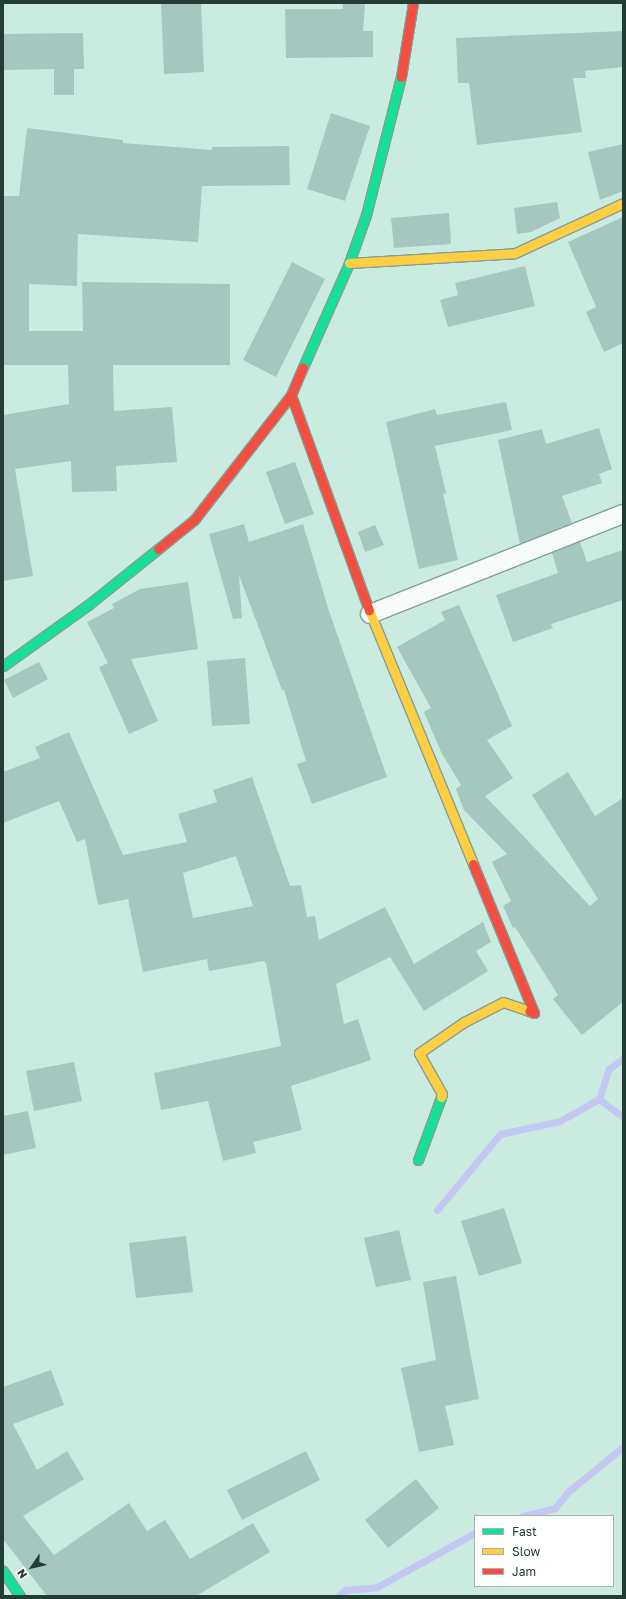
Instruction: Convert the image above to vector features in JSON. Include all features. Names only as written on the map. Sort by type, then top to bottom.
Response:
[{"type":"street","points":[[3,666],[88,605],[194,520],[290,395],[349,263],[366,215],[400,85],[413,3]]},
{"type":"street","points":[[349,263],[515,253],[623,203]]},
{"type":"street","points":[[290,395],[370,614],[534,1013],[503,1002],[464,1022],[419,1053],[442,1094],[418,1160]]},
{"type":"street","points":[[370,614],[623,514]]},
{"type":"street","points":[[3,1571],[20,1596]]},
{"type":"building","points":[[161,3],[201,3],[204,72],[164,74]]},
{"type":"building","points":[[343,3],[365,3],[363,31],[373,31],[373,57],[286,58],[285,9],[343,9]]},
{"type":"building","points":[[623,31],[623,67],[585,71],[586,78],[573,78],[582,132],[477,145],[469,83],[458,83],[456,38]]},
{"type":"building","points":[[83,33],[84,69],[74,69],[74,95],[54,95],[54,69],[3,70],[3,34]]},
{"type":"building","points":[[331,113],[370,126],[345,201],[307,189]]},
{"type":"building","points":[[27,128],[123,140],[123,143],[212,150],[212,147],[289,146],[290,185],[202,186],[198,242],[78,234],[77,286],[29,284],[29,331],[83,331],[82,282],[230,284],[230,365],[113,365],[114,411],[172,407],[177,462],[116,466],[117,491],[72,492],[71,461],[15,469],[33,576],[3,581],[3,415],[69,404],[68,365],[3,365],[3,196],[19,196]]},
{"type":"building","points":[[623,144],[623,191],[600,200],[588,152]]},
{"type":"building","points":[[557,202],[560,218],[531,232],[517,234],[514,208]]},
{"type":"building","points":[[449,213],[451,244],[394,248],[391,218]]},
{"type":"building","points":[[623,217],[623,343],[604,352],[586,312],[596,307],[568,242]]},
{"type":"building","points":[[292,262],[325,279],[276,377],[243,360]]},
{"type":"building","points":[[525,266],[535,306],[448,327],[440,300],[458,295],[455,283]]},
{"type":"building","points":[[506,402],[512,430],[435,446],[446,493],[443,494],[458,560],[419,569],[386,422],[435,409],[437,415]]},
{"type":"building","points":[[599,428],[612,469],[599,474],[602,483],[562,496],[572,523],[520,544],[498,440],[542,429],[546,444]]},
{"type":"building","points":[[295,462],[314,514],[285,524],[266,472]]},
{"type":"building","points":[[244,524],[249,542],[303,524],[329,611],[387,777],[312,804],[297,764],[306,761],[284,690],[282,690],[239,575],[242,618],[233,619],[209,534]]},
{"type":"building","points":[[375,525],[384,545],[365,552],[358,532]]},
{"type":"building","points":[[580,542],[587,562],[623,550],[623,600],[551,624],[553,628],[513,642],[496,595],[558,573],[552,553]]},
{"type":"building","points":[[188,582],[198,649],[131,659],[158,721],[129,734],[99,667],[108,663],[87,622],[114,608],[112,604],[140,589]]},
{"type":"building","points":[[459,605],[512,726],[487,740],[513,778],[485,796],[590,906],[598,899],[532,795],[568,772],[595,816],[623,798],[623,1002],[582,1035],[553,999],[558,995],[515,927],[513,928],[503,906],[511,901],[492,862],[507,854],[464,810],[456,789],[461,785],[441,752],[424,712],[431,708],[397,647],[445,620],[441,612]]},
{"type":"building","points":[[245,658],[250,724],[212,726],[207,661]]},
{"type":"building","points":[[39,662],[48,679],[13,698],[4,680]]},
{"type":"building","points":[[69,732],[123,855],[187,842],[178,814],[217,802],[213,790],[252,777],[290,886],[301,885],[307,917],[315,916],[319,940],[385,907],[414,964],[483,922],[491,942],[476,951],[488,971],[424,1011],[390,957],[336,984],[344,1024],[358,1019],[371,1060],[291,1086],[302,1130],[253,1142],[256,1153],[223,1161],[208,1101],[161,1110],[154,1073],[281,1046],[266,963],[264,961],[209,971],[207,959],[143,972],[128,899],[98,905],[85,839],[77,842],[59,801],[3,823],[3,772],[40,758],[35,747]],"holes":[[[236,856],[253,906],[193,918],[183,873]]]},
{"type":"building","points":[[74,1062],[82,1101],[34,1111],[26,1071]]},
{"type":"building","points":[[28,1111],[36,1148],[3,1155],[3,1116]]},
{"type":"building","points":[[504,1208],[522,1263],[479,1276],[461,1221]]},
{"type":"building","points":[[399,1230],[411,1280],[376,1287],[364,1238]]},
{"type":"building","points":[[186,1236],[193,1292],[136,1298],[129,1243]]},
{"type":"building","points":[[456,1276],[479,1399],[445,1406],[454,1445],[419,1452],[401,1368],[436,1360],[423,1282]]},
{"type":"building","points":[[51,1370],[64,1405],[13,1424],[37,1470],[67,1451],[84,1479],[23,1516],[54,1555],[129,1503],[147,1531],[165,1520],[190,1559],[253,1523],[270,1552],[196,1596],[47,1596],[3,1539],[3,1387]]},
{"type":"building","points":[[306,1451],[320,1480],[242,1520],[227,1490]]},
{"type":"building","points":[[416,1479],[439,1508],[388,1548],[365,1520]]},
{"type":"waterway","points":[[437,1210],[500,1134],[560,1121],[599,1099],[609,1069],[623,1058]]},
{"type":"waterway","points":[[599,1099],[623,1117]]},
{"type":"waterway","points":[[527,1515],[555,1508],[569,1491],[623,1447]]},
{"type":"waterway","points":[[338,1596],[345,1590],[377,1587],[474,1534]]},
{"type":"traffic: fast","points":[[303,367],[349,263],[366,215],[401,77]]},
{"type":"traffic: fast","points":[[3,666],[88,605],[158,549]]},
{"type":"traffic: fast","points":[[418,1160],[441,1097]]},
{"type":"traffic: fast","points":[[3,1571],[20,1596]]},
{"type":"traffic: slow","points":[[349,263],[515,253],[623,203]]},
{"type":"traffic: slow","points":[[369,610],[473,864]]},
{"type":"traffic: slow","points":[[441,1097],[442,1094],[419,1053],[464,1022],[503,1002],[529,1011]]},
{"type":"traffic: jam","points":[[401,77],[413,3]]},
{"type":"traffic: jam","points":[[158,549],[194,520],[291,395],[303,367]]},
{"type":"traffic: jam","points":[[291,395],[369,610]]},
{"type":"traffic: jam","points":[[473,864],[534,1013],[529,1011]]}]
